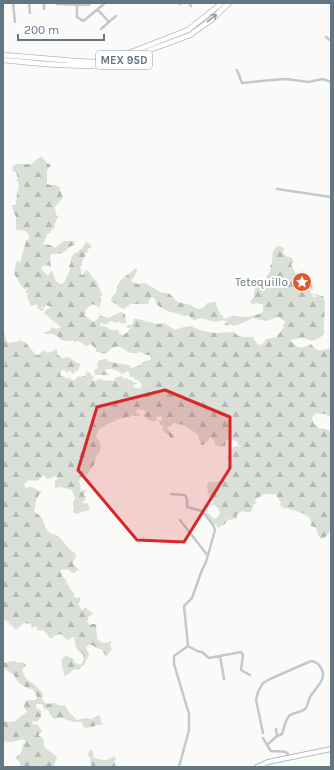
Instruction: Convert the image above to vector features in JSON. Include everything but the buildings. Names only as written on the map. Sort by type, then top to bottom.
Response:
[{"type":"highway","name":"MEX 95D","points":[[3,55],[94,62],[116,58],[188,30],[222,3]]},
{"type":"highway","name":"MEX 95D","points":[[3,60],[85,66],[103,66],[115,63],[190,35],[211,20],[229,3]]},
{"type":"main road","points":[[257,767],[268,762],[331,749]]},
{"type":"street","points":[[13,3],[15,22]]},
{"type":"street","points":[[29,3],[30,13]]},
{"type":"street","points":[[44,3],[44,9]]},
{"type":"street","points":[[56,3],[88,5],[91,3]]},
{"type":"street","points":[[76,4],[77,17],[83,21],[105,3]]},
{"type":"street","points":[[98,10],[109,22]]},
{"type":"street","points":[[102,29],[116,16]]},
{"type":"street","points":[[326,37],[331,41]]},
{"type":"street","points":[[237,70],[242,83],[279,80],[308,82],[323,79],[331,82]]},
{"type":"street","points":[[277,190],[331,197]]},
{"type":"street","points":[[171,494],[185,495],[187,499],[187,506],[202,511],[215,530],[206,562],[192,598],[184,606],[188,646]]},
{"type":"street","points":[[180,520],[208,556]]},
{"type":"street","points":[[188,646],[202,652],[209,658],[241,652],[243,655],[241,670],[250,675]]},
{"type":"street","points":[[179,767],[189,730],[189,714],[174,664],[174,656],[188,646]]},
{"type":"street","points":[[220,656],[224,679]]},
{"type":"street","points":[[263,733],[256,700],[258,692],[263,684],[270,679],[311,661],[316,662],[323,671],[323,679],[310,696],[306,708],[290,715],[282,734],[277,736],[267,745]]},
{"type":"street","points":[[276,729],[277,736]]},
{"type":"street","points":[[263,738],[271,750],[287,752],[290,758]]},
{"type":"highlighted area","points":[[165,390],[230,417],[230,468],[184,542],[137,540],[78,470],[97,407]]},
{"type":"green space","points":[[42,157],[51,165],[47,171],[47,184],[60,187],[63,198],[55,207],[56,215],[58,216],[54,229],[46,235],[47,236],[43,244],[50,245],[55,248],[64,241],[74,241],[75,245],[62,253],[51,254],[50,268],[49,265],[43,266],[41,269],[48,276],[52,271],[56,281],[60,284],[64,283],[70,270],[69,266],[72,256],[81,249],[86,241],[90,244],[91,248],[89,248],[87,253],[85,253],[86,255],[80,267],[81,275],[83,275],[85,271],[89,272],[98,282],[97,283],[102,294],[99,308],[97,307],[98,306],[92,304],[87,308],[84,315],[93,322],[98,319],[100,314],[101,316],[108,318],[121,312],[125,314],[126,323],[120,324],[119,323],[121,322],[119,321],[118,323],[110,321],[104,325],[101,322],[100,325],[107,327],[110,330],[112,329],[115,331],[117,329],[119,334],[123,335],[132,327],[132,326],[130,328],[125,327],[128,326],[127,325],[132,325],[134,319],[137,319],[158,324],[164,323],[175,330],[192,326],[200,330],[211,332],[234,332],[242,337],[253,337],[257,344],[262,345],[266,339],[276,338],[286,322],[278,317],[266,321],[253,318],[238,325],[234,326],[230,324],[229,326],[224,324],[227,322],[223,320],[216,322],[200,318],[195,320],[188,315],[185,316],[165,310],[155,302],[156,300],[152,297],[148,304],[130,304],[124,309],[111,302],[120,281],[136,268],[137,271],[132,282],[147,284],[162,293],[170,294],[177,302],[191,305],[199,309],[205,307],[207,303],[216,302],[220,314],[226,319],[230,316],[243,317],[260,314],[263,312],[264,305],[257,303],[252,304],[250,302],[254,297],[254,291],[257,286],[256,284],[265,280],[270,271],[273,253],[275,248],[278,246],[283,247],[284,250],[282,252],[286,256],[292,258],[294,262],[291,263],[291,265],[295,273],[298,274],[302,271],[302,277],[311,281],[313,291],[311,289],[310,291],[311,294],[314,293],[312,295],[313,297],[316,297],[314,296],[315,294],[323,296],[325,301],[324,331],[321,337],[311,341],[301,338],[290,340],[299,347],[304,347],[311,344],[320,350],[331,348],[331,419],[326,415],[327,414],[316,413],[312,417],[316,426],[331,432],[331,531],[324,538],[321,539],[318,536],[316,528],[311,526],[311,521],[303,513],[287,508],[285,509],[283,507],[282,508],[280,505],[281,503],[274,494],[264,494],[255,500],[256,504],[254,504],[251,512],[242,511],[236,516],[238,518],[228,520],[218,528],[215,524],[211,523],[205,514],[207,512],[214,519],[218,517],[220,513],[218,508],[211,505],[213,502],[210,501],[209,493],[206,492],[208,491],[207,485],[209,482],[217,482],[226,479],[229,464],[227,457],[230,456],[232,448],[241,446],[239,446],[236,441],[227,439],[225,442],[226,445],[221,447],[216,445],[210,437],[208,441],[201,445],[198,435],[184,425],[173,423],[171,426],[167,427],[174,436],[174,438],[170,438],[169,435],[162,429],[165,426],[161,425],[159,421],[163,419],[161,416],[158,417],[157,415],[157,420],[151,421],[143,415],[147,412],[137,409],[136,413],[141,416],[133,416],[130,414],[131,416],[117,419],[114,422],[105,425],[97,433],[96,436],[101,446],[100,452],[96,456],[95,463],[88,474],[83,476],[79,481],[80,491],[86,490],[84,496],[86,497],[82,503],[87,503],[90,508],[88,510],[76,514],[73,512],[73,503],[75,498],[72,490],[61,487],[55,488],[55,481],[58,478],[56,476],[47,479],[44,475],[37,481],[29,480],[24,484],[25,488],[30,487],[39,491],[42,490],[36,500],[34,512],[42,518],[46,527],[53,535],[54,533],[69,549],[75,553],[76,558],[73,561],[73,564],[80,571],[77,570],[75,573],[68,569],[64,569],[60,571],[63,578],[66,579],[68,586],[75,595],[73,596],[76,598],[80,597],[80,602],[78,603],[81,609],[83,610],[86,608],[93,614],[89,616],[87,622],[90,625],[96,624],[97,639],[102,643],[108,643],[110,641],[113,643],[110,643],[112,650],[106,656],[101,649],[88,645],[86,648],[89,654],[85,664],[78,670],[74,669],[65,676],[62,658],[68,655],[68,657],[74,659],[74,662],[80,665],[84,657],[84,655],[79,652],[76,647],[74,637],[67,640],[61,634],[53,636],[53,639],[50,638],[43,630],[36,630],[38,628],[37,627],[34,626],[32,629],[31,624],[24,623],[16,630],[12,625],[10,625],[9,622],[7,623],[8,621],[3,621],[3,366],[5,364],[3,361],[3,333],[5,334],[5,338],[8,343],[19,341],[20,339],[21,341],[25,342],[36,355],[39,355],[43,350],[48,353],[55,350],[55,348],[58,355],[62,358],[69,357],[81,364],[79,369],[74,371],[75,373],[73,374],[69,370],[68,373],[65,369],[60,373],[61,376],[70,378],[71,380],[75,380],[78,376],[85,376],[87,372],[89,372],[94,378],[92,380],[95,381],[102,378],[101,380],[114,381],[115,378],[121,376],[137,383],[133,387],[140,389],[142,385],[138,380],[134,379],[134,377],[130,377],[127,371],[122,374],[116,370],[106,369],[103,370],[110,375],[95,375],[94,370],[98,368],[98,361],[104,359],[108,359],[107,361],[110,362],[129,365],[131,368],[139,366],[144,361],[151,360],[150,355],[145,355],[141,352],[131,353],[119,347],[113,348],[107,352],[107,354],[101,354],[100,352],[96,352],[96,349],[91,344],[86,346],[76,341],[74,342],[73,340],[63,341],[54,334],[43,333],[51,330],[51,327],[57,329],[61,327],[44,313],[51,307],[45,305],[45,307],[41,306],[44,310],[41,311],[37,307],[37,304],[31,306],[27,297],[28,293],[25,292],[28,288],[25,289],[22,286],[14,273],[16,262],[18,261],[20,263],[26,241],[30,237],[26,231],[19,231],[16,229],[16,217],[12,205],[16,204],[19,186],[18,181],[16,181],[18,178],[16,172],[13,171],[12,167],[16,164],[31,164]]},
{"type":"green space","points":[[16,660],[17,663],[21,662],[26,665],[22,670],[25,677],[42,692],[42,699],[45,703],[65,705],[68,711],[77,720],[85,718],[92,719],[98,715],[100,716],[103,724],[90,726],[88,729],[82,725],[82,722],[68,721],[61,718],[54,719],[48,710],[44,709],[42,704],[36,704],[36,708],[41,711],[41,716],[36,722],[32,721],[33,725],[37,724],[42,731],[39,736],[42,737],[40,738],[44,739],[46,749],[57,758],[54,767],[21,766],[16,757],[21,753],[23,744],[26,741],[21,739],[12,742],[3,741],[3,721],[16,721],[27,711],[24,708],[25,701],[37,699],[32,689],[19,683],[13,674],[3,667],[3,661],[5,663],[12,661],[14,662]]},
{"type":"green space","points":[[89,750],[92,750],[94,755],[93,757],[98,759],[106,760],[114,756],[116,759],[114,761],[116,767],[92,767],[90,757],[88,756]]},
{"type":"place","name":"Tetequillo","points":[[302,282]]}]
